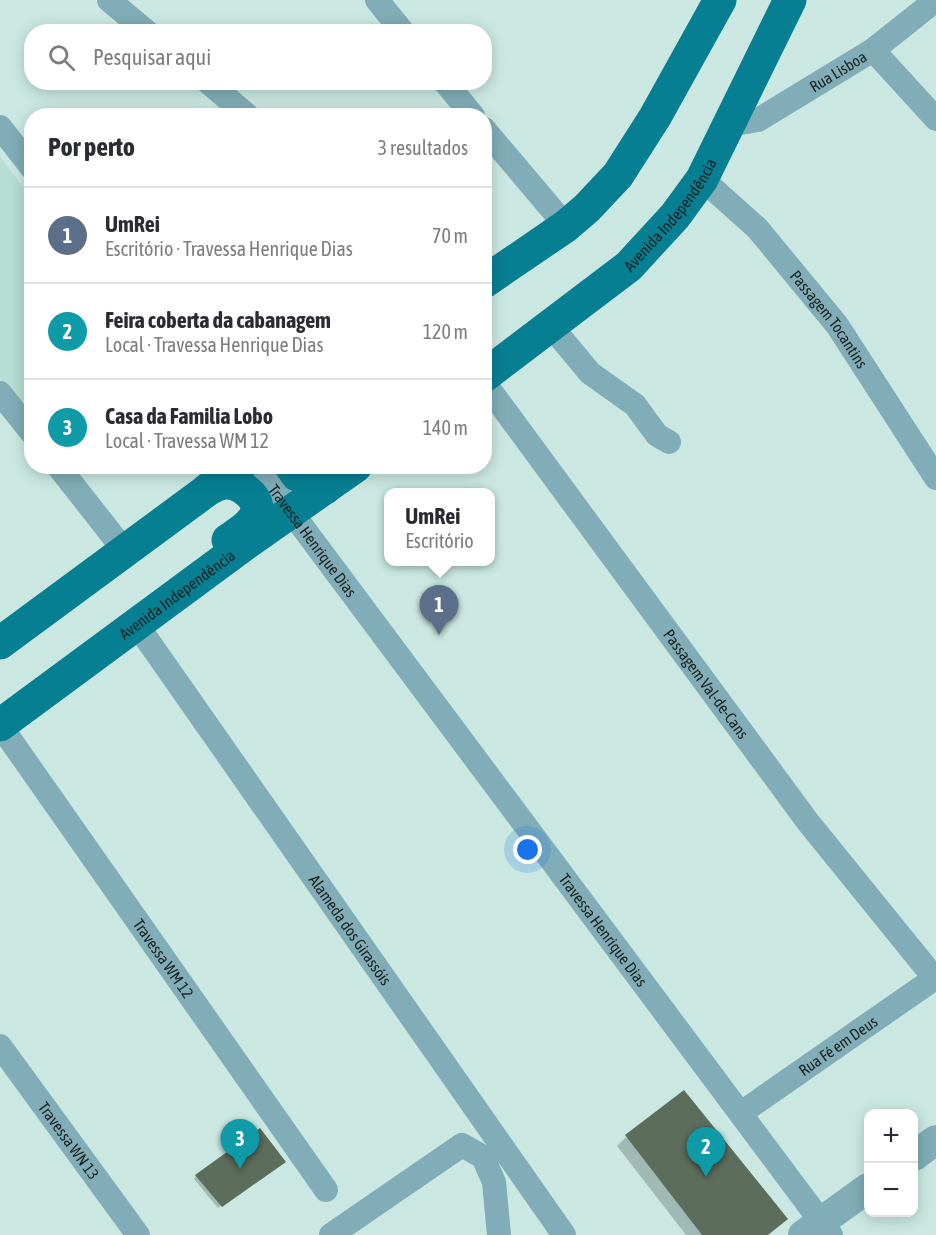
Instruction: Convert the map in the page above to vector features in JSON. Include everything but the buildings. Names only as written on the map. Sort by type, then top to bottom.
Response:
[{"type":"main road","points":[[492,277],[566,226],[587,208],[618,175],[655,117],[720,0]]},
{"type":"main road","name":"Avenida Independência","points":[[492,370],[629,267],[675,216],[702,179],[790,0]]},
{"type":"main road","points":[[0,643],[229,474]]},
{"type":"main road","points":[[296,474],[325,488]]},
{"type":"main road","name":"Avenida Independência","points":[[0,725],[345,474]]},
{"type":"main road","points":[[166,603],[171,585],[250,524],[256,516],[258,508],[254,498],[238,486],[225,483],[208,489]]},
{"type":"street","points":[[109,0],[138,24]]},
{"type":"street","points":[[377,0],[396,24]]},
{"type":"street","name":"Rua Lisboa","points":[[729,124],[758,120],[873,50],[936,0]]},
{"type":"street","points":[[873,50],[936,119]]},
{"type":"street","points":[[217,90],[239,108]]},
{"type":"street","points":[[452,90],[466,108]]},
{"type":"street","points":[[0,127],[24,158]]},
{"type":"street","points":[[492,138],[566,226]]},
{"type":"street","name":"Passagem Tocantins","points":[[702,179],[757,228],[837,325],[927,447],[936,478]]},
{"type":"street","points":[[551,326],[590,374],[635,405],[657,435],[669,442]]},
{"type":"street","points":[[0,393],[24,422]]},
{"type":"street","name":"Passagem Val-de-Cans","points":[[492,393],[808,822],[935,979]]},
{"type":"street","points":[[64,474],[124,550]]},
{"type":"street","name":"Travessa Henrique Dias","points":[[263,474],[741,1113],[818,1230]]},
{"type":"street","name":"Alameda dos Girassóis","points":[[137,625],[564,1235]]},
{"type":"street","name":"Travessa WM 12","points":[[0,725],[326,1190]]},
{"type":"street","name":"Rua Fé em Deus","points":[[741,1113],[935,979]]},
{"type":"street","name":"Travessa WN 13","points":[[0,1046],[138,1235]]},
{"type":"street","points":[[918,1153],[936,1140]]},
{"type":"street","points":[[331,1235],[462,1145],[483,1157],[494,1182],[499,1235]]},
{"type":"street","points":[[818,1230],[864,1191]]},
{"type":"shaded area","points":[[0,157],[24,188],[24,400],[19,403],[0,378]]},
{"type":"place","name":"UmRei","points":[[439,635]]},
{"type":"place","name":"Casa da Familia Lobo","points":[[240,1169]]},
{"type":"place","name":"Feira coberta da cabanagem","points":[[706,1177]]}]
